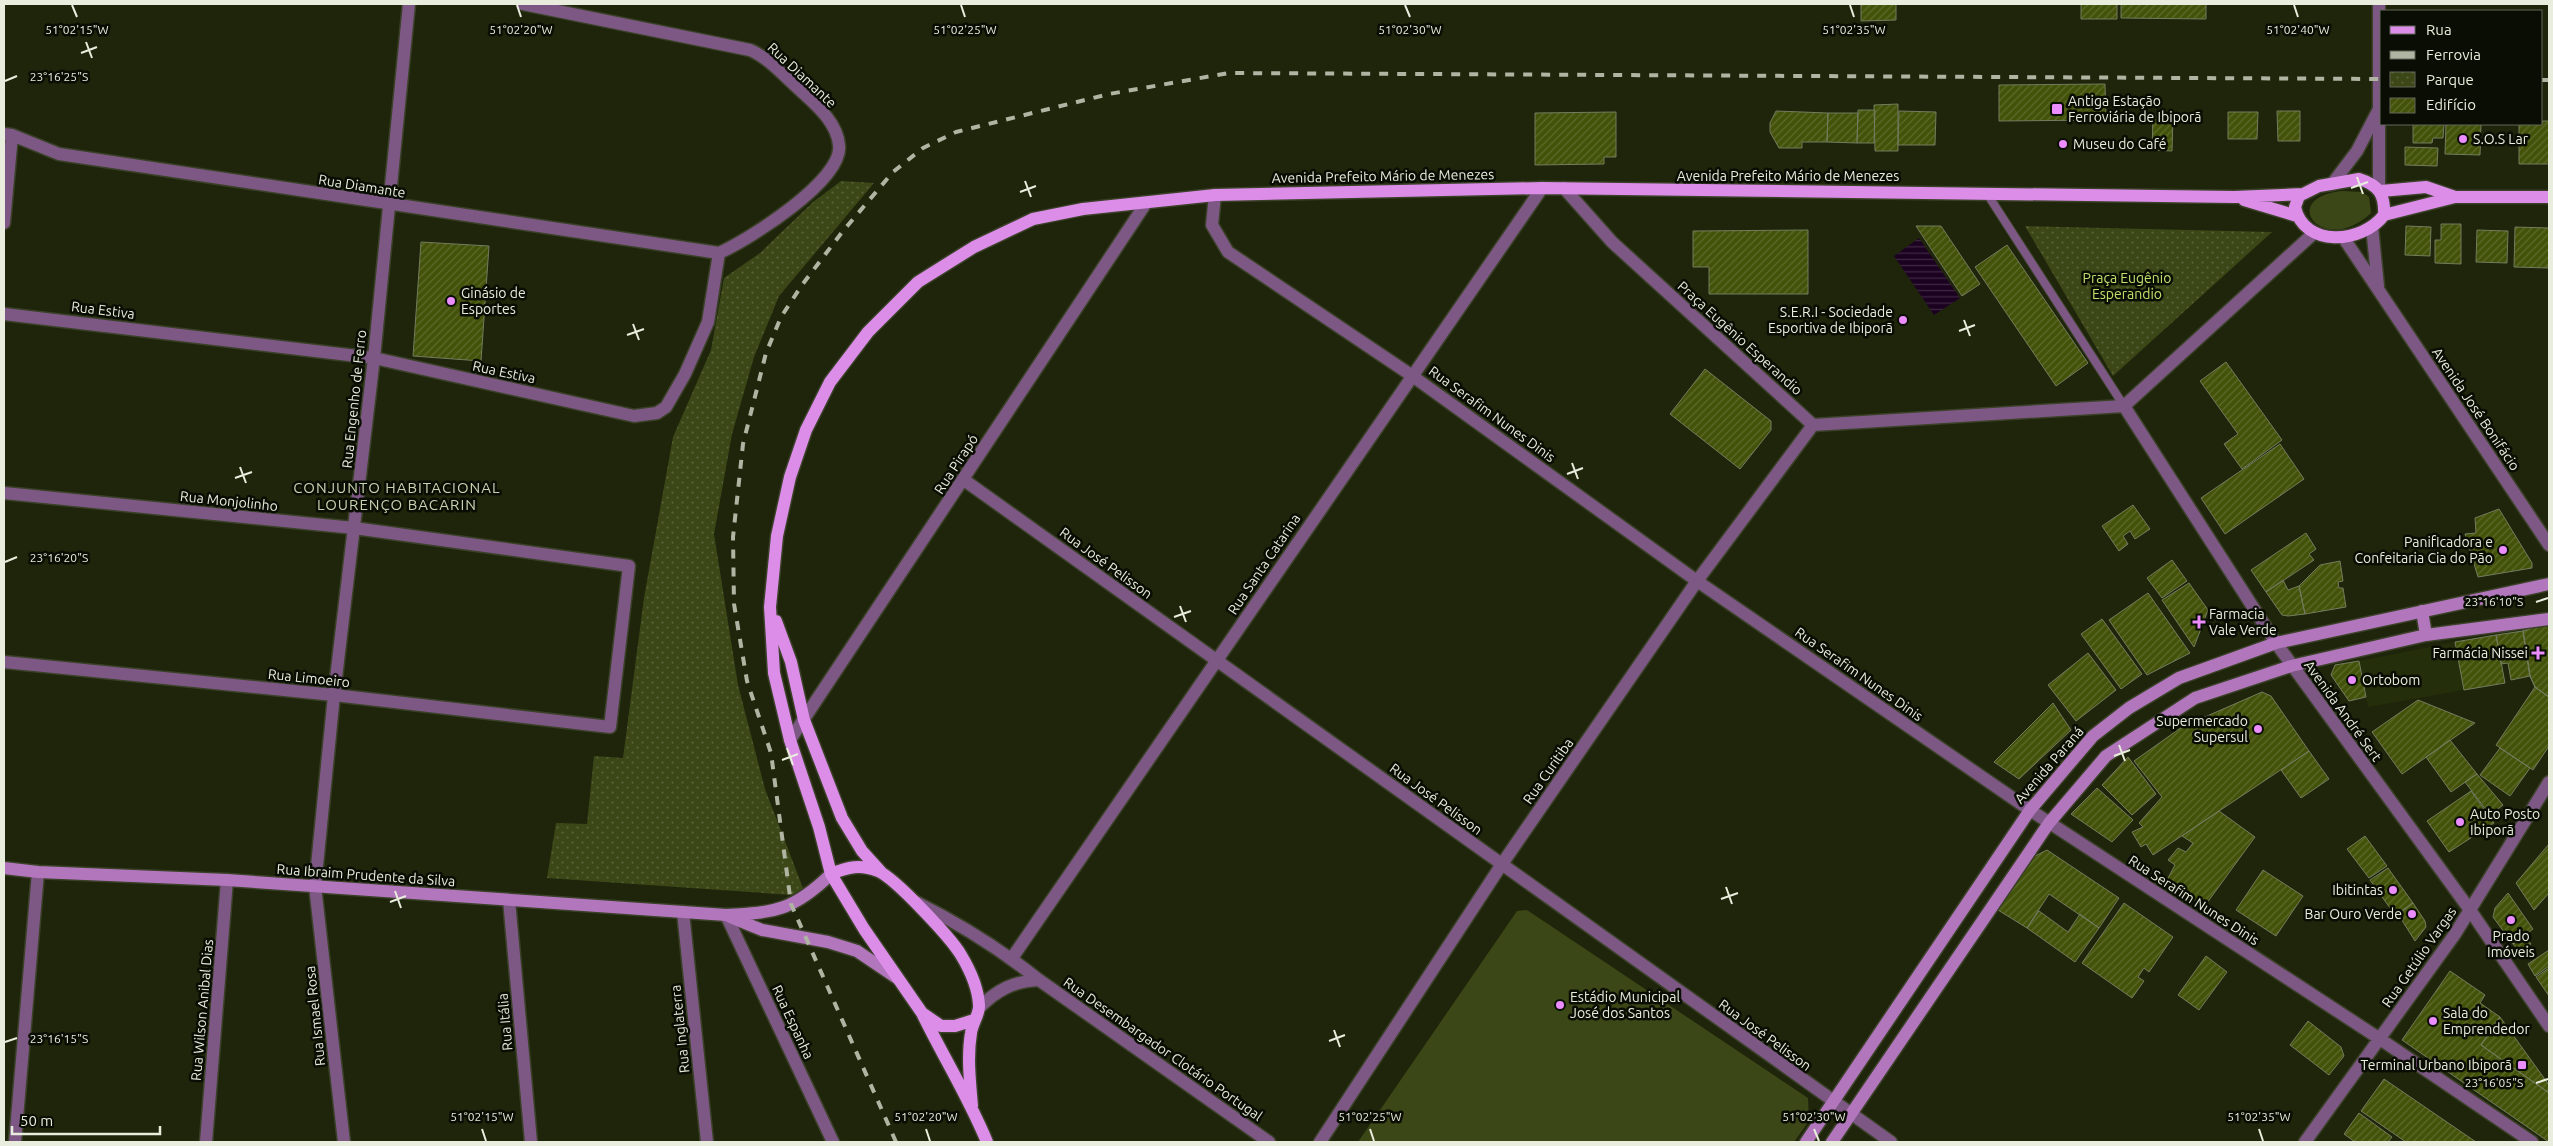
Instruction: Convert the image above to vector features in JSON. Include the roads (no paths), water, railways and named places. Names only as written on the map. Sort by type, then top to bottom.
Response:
[{"type":"main road","points":[[2384,215],[2384,203],[2380,190],[2369,182],[2359,179],[2332,184],[2303,194],[2296,201],[2297,216],[2314,233],[2325,237],[2343,237],[2372,228],[2384,215],[2454,197],[2549,197]]},
{"type":"main road","points":[[2380,190],[2426,187],[2454,197]]},
{"type":"main road","name":"Avenida Prefeito Mário de Menezes","points":[[922,1013],[864,929],[831,874],[819,827],[790,740],[774,674],[770,607],[777,536],[790,477],[806,430],[830,382],[868,332],[918,282],[983,243],[1033,219],[1083,209],[1215,195],[1542,188],[1749,192],[1986,192],[2234,197],[2303,194]]},
{"type":"main road","name":"Avenida Prefeito Mário de Menezes","points":[[2234,197],[2297,216]]},
{"type":"main road","name":"Avenida Paraná","points":[[1806,1142],[2030,810],[2092,736],[2129,708],[2179,678],[2276,643],[2549,584]]},
{"type":"main road","name":"Avenida Prefeito Mário de Menezes","points":[[770,607],[791,662],[804,720],[842,818],[862,850],[881,872],[914,901],[960,954],[976,983],[980,1007]]},
{"type":"main road","points":[[2422,611],[2426,635]]},
{"type":"main road","points":[[1832,1142],[2049,824],[2106,756],[2194,698],[2292,666],[2426,635],[2549,619]]},
{"type":"main road","points":[[831,874],[849,867],[863,867],[881,872]]},
{"type":"main road","name":"Rua Ibraim Prudente da Silva","points":[[4,868],[38,872],[227,880],[726,915],[766,914],[791,904],[814,890],[831,874]]},
{"type":"main road","name":"Rua Ibraim Prudente da Silva","points":[[726,915],[762,930],[828,942],[857,951],[900,980]]},
{"type":"main road","points":[[972,1106],[969,1070],[974,1020],[980,1007]]},
{"type":"main road","points":[[922,1013],[940,1026],[955,1026],[974,1020]]},
{"type":"main road","points":[[922,1013],[952,1076],[972,1106],[986,1142]]},
{"type":"street","name":"Rua Engenho de Ferro","points":[[315,886],[334,695],[374,358],[409,4]]},
{"type":"street","name":"Rua Diamante","points":[[8,134],[59,154],[388,205],[719,253],[757,233],[807,194],[828,174],[838,159],[840,145],[826,116],[758,53],[523,4]]},
{"type":"street","points":[[2379,4],[2380,54]]},
{"type":"street","points":[[2332,184],[2356,151],[2380,107]]},
{"type":"street","points":[[2380,190],[2381,125]]},
{"type":"street","points":[[4,223],[8,134]]},
{"type":"street","name":"Rua Santa Catarina","points":[[1012,958],[1411,375],[1542,188]]},
{"type":"street","name":"Praça Eugênio Esperandio","points":[[1564,188],[1612,242],[1813,425]]},
{"type":"street","name":"Rua Serafim Nunes Dinis","points":[[1215,195],[1212,225],[1228,252],[1411,375],[1697,581],[2049,824],[2380,1039],[2532,1142]]},
{"type":"street","name":"Rua Pirapó","points":[[790,740],[1146,203]]},
{"type":"street","points":[[2372,228],[2378,288]]},
{"type":"street","points":[[1813,425],[2124,406],[2314,233]]},
{"type":"street","name":"Avenida José Bonifácio","points":[[2343,237],[2549,546]]},
{"type":"street","name":"Rua Estiva","points":[[4,314],[374,358],[634,416],[657,414],[666,407],[671,399],[703,335],[712,304],[719,253]]},
{"type":"street","name":"Avenida André Sert","points":[[2124,406],[2276,643],[2470,910],[2549,1026]]},
{"type":"street","name":"Rua Curitiba","points":[[1320,1142],[1502,864],[1697,581],[1813,425]]},
{"type":"street","name":"Rua José Pelisson","points":[[964,480],[1891,1142]]},
{"type":"street","name":"Rua Monjolinho","points":[[4,493],[354,528],[629,566],[610,727]]},
{"type":"street","name":"Rua Limoeiro","points":[[4,662],[334,695],[610,727]]},
{"type":"street","name":"Rua Getúlio Vargas","points":[[2305,1142],[2470,910],[2549,782]]},
{"type":"street","points":[[15,1142],[38,872]]},
{"type":"street","name":"Rua Wilson Anibal Dias","points":[[206,1142],[227,880]]},
{"type":"street","name":"Rua Ismael Rosa","points":[[315,886],[344,1142]]},
{"type":"street","name":"Rua Itália","points":[[509,900],[531,1142]]},
{"type":"street","name":"Rua Desembargador Clotário Portugal","points":[[914,901],[960,924],[1012,958],[1039,980],[1269,1142]]},
{"type":"street","name":"Rua Inglaterra","points":[[684,912],[707,1142]]},
{"type":"street","name":"Rua Espanha","points":[[726,915],[833,1142]]},
{"type":"street","points":[[980,1007],[992,995],[1009,985],[1022,981],[1039,980]]},
{"type":"lane","points":[[1986,192],[2124,406]]},
{"type":"railway","points":[[896,1142],[791,904],[771,753],[747,681],[734,604],[733,537],[743,444],[766,353],[781,317],[802,285],[843,231],[893,172],[923,148],[956,132],[1109,94],[1229,73],[2380,79]]},
{"type":"railway","points":[[2543,80],[2549,80]]},
{"type":"place","name":"Antiga Estação Ferroviária de Ibiporã","points":[[2057,109]]},
{"type":"place","name":"S.O.S Lar","points":[[2463,139]]},
{"type":"place","name":"Museu do Café","points":[[2063,144]]},
{"type":"place","name":"Ginásio de Esportes","points":[[451,301]]},
{"type":"place","name":"S.E.R.I - Sociedade Esportiva de Ibiporã","points":[[1903,320]]},
{"type":"place","name":"Panificadora e Confeitaria Cia do Pão","points":[[2503,550]]},
{"type":"place","name":"Farmacia Vale Verde","points":[[2199,622]]},
{"type":"place","name":"Farmácia Nissei","points":[[2538,653]]},
{"type":"place","name":"Ortobom","points":[[2352,680]]},
{"type":"place","name":"Supermercado Supersul","points":[[2258,729]]},
{"type":"place","name":"Auto Posto Ibiporã","points":[[2460,822]]},
{"type":"place","name":"Ibitintas","points":[[2393,890]]},
{"type":"place","name":"Bar Ouro Verde","points":[[2412,914]]},
{"type":"place","name":"Prado Imóveis","points":[[2511,920]]},
{"type":"place","name":"Estádio Municipal José dos Santos","points":[[1560,1005]]},
{"type":"place","name":"Sala do Emprendedor","points":[[2433,1021]]},
{"type":"place","name":"Terminal Urbano Ibiporã","points":[[2522,1065]]},
{"type":"district","name":"CONJUNTO HABITACIONAL LOURENÇO BACARIN","points":[[397,496]]}]
